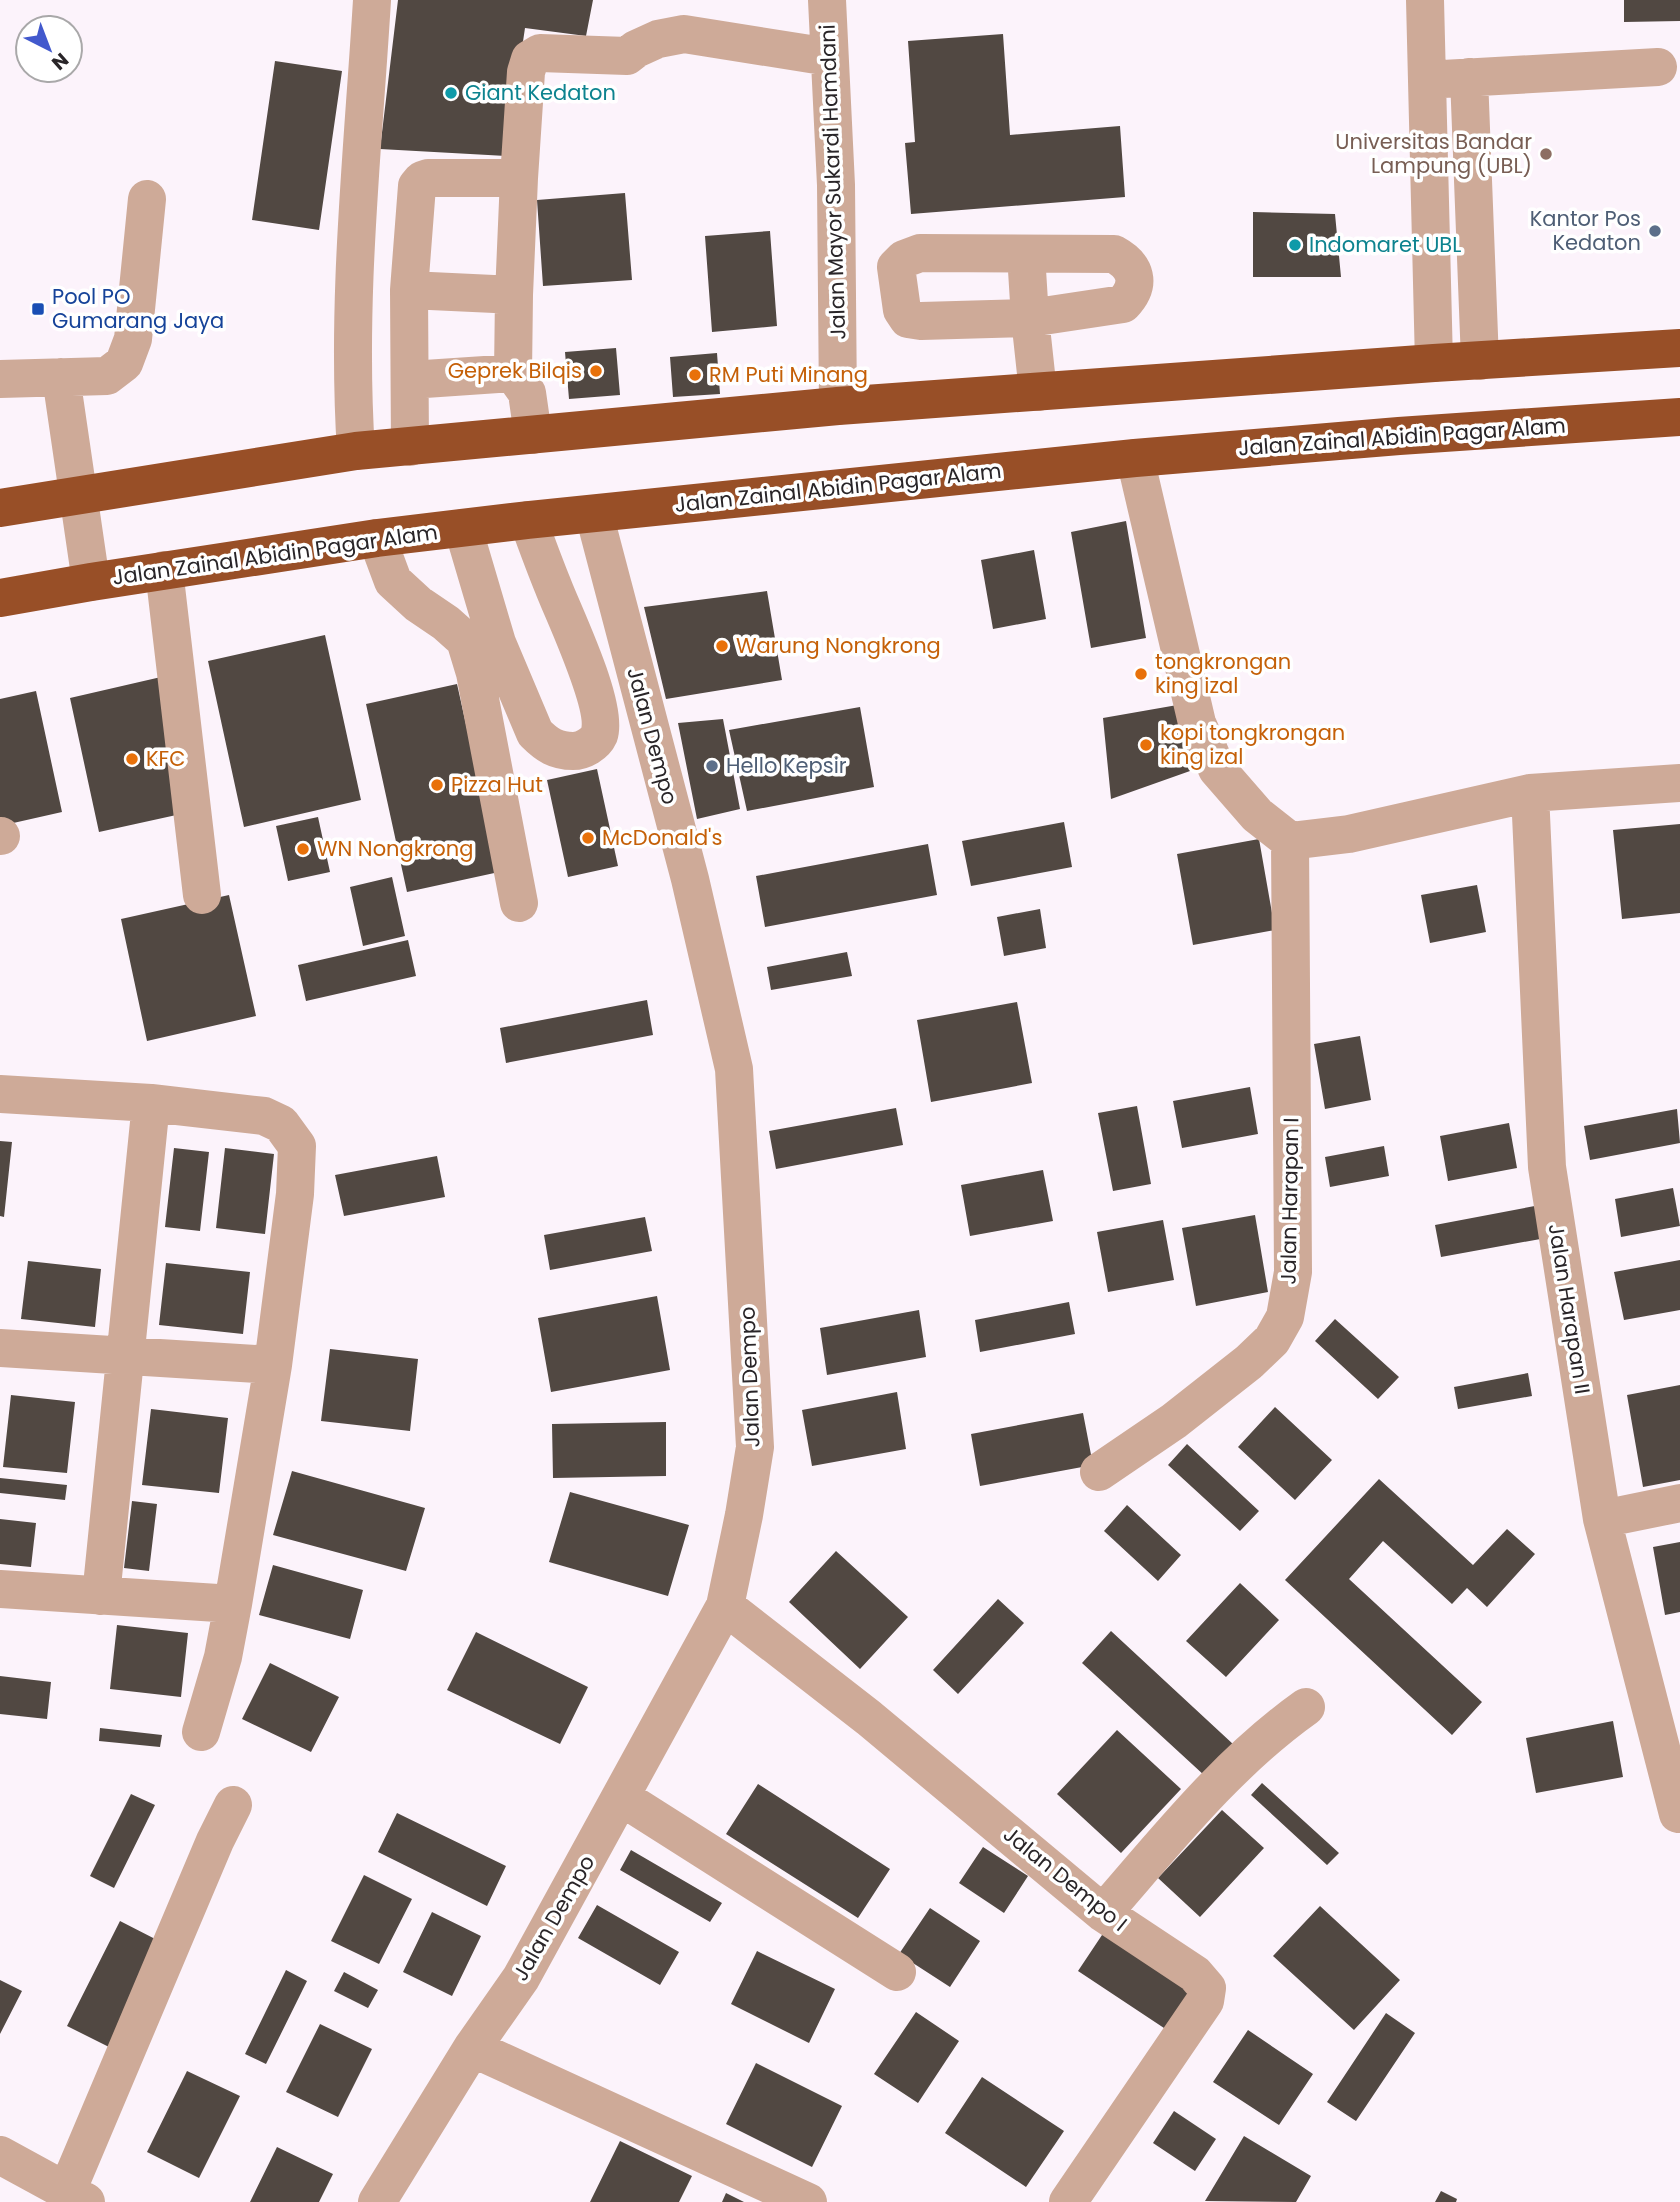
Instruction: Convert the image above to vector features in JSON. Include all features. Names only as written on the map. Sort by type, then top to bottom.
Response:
[{"type":"highway","points":[[0,508],[356,451],[838,406],[1680,348]]},
{"type":"highway","name":"Jalan Zainal Abidin Pagar Alam","points":[[0,598],[377,538],[528,520],[1135,458],[1399,436],[1680,417]]},
{"type":"street","points":[[356,451],[353,400],[355,267],[372,0]]},
{"type":"street","name":"Jalan Mayor Sukardi Hamdani","points":[[827,0],[836,185],[838,406]]},
{"type":"street","points":[[1425,0],[1434,363]]},
{"type":"street","points":[[533,435],[527,393],[513,373],[519,178],[526,72],[530,59],[540,53],[627,56],[658,39],[684,34],[830,57]]},
{"type":"street","points":[[1427,80],[1658,67]]},
{"type":"street","points":[[1469,77],[1480,360]]},
{"type":"street","points":[[410,447],[410,290],[417,186],[428,178],[519,178]]},
{"type":"street","points":[[0,379],[107,376],[124,363],[133,339],[147,199]]},
{"type":"street","points":[[920,253],[1114,254],[1126,261],[1135,278],[1132,295],[1123,304],[1030,318],[921,321],[908,319],[902,310],[896,267],[904,259],[920,253]]},
{"type":"street","points":[[1026,254],[1038,392]]},
{"type":"street","points":[[410,290],[514,295]]},
{"type":"street","points":[[410,380],[513,373]]},
{"type":"street","points":[[61,377],[91,582]]},
{"type":"street","points":[[1135,458],[1197,723],[1217,769],[1257,815],[1290,841],[1349,834],[1530,793],[1680,783]]},
{"type":"street","name":"Jalan Dempo","points":[[377,2202],[472,2048],[521,1978],[725,1606],[755,1447],[734,1069],[690,879],[594,514]]},
{"type":"street","points":[[463,528],[498,643],[535,733],[554,749],[579,751],[591,745],[598,735],[599,712],[576,639],[528,520]]},
{"type":"street","points":[[377,538],[393,581],[465,640],[475,673],[519,903]]},
{"type":"street","points":[[164,570],[202,895]]},
{"type":"street","name":"Jalan Harapan II","points":[[1530,793],[1547,1167],[1602,1519],[1678,1814]]},
{"type":"street","name":"Jalan Harapan I","points":[[1099,1472],[1174,1420],[1249,1362],[1272,1340],[1285,1317],[1293,1272],[1290,841]]},
{"type":"street","points":[[0,1094],[151,1103],[264,1116],[281,1124],[297,1146],[295,1194],[273,1365],[223,1657],[201,1732]]},
{"type":"street","points":[[101,1596],[151,1103]]},
{"type":"street","points":[[0,1348],[273,1365]]},
{"type":"street","points":[[1602,1519],[1680,1503]]},
{"type":"street","points":[[0,1588],[233,1604]]},
{"type":"street","name":"Jalan Dempo I","points":[[725,1606],[869,1718],[1103,1913],[1195,1974],[1207,1988],[1205,2001],[1068,2202]]},
{"type":"street","points":[[1103,1913],[1223,1777],[1282,1724],[1306,1707]]},
{"type":"street","points":[[621,1797],[897,1972]]},
{"type":"street","points":[[0,2155],[76,2197],[215,1841],[233,1805]]},
{"type":"street","points":[[472,2048],[808,2202]]},
{"type":"building","name":"Giant Kedaton","points":[[398,0],[593,0],[586,36],[525,28],[506,156],[380,149]]},
{"type":"building","points":[[1624,0],[1680,0],[1680,21],[1624,22]]},
{"type":"building","points":[[1003,34],[1010,135],[1120,126],[1125,197],[911,214],[905,143],[915,142],[908,41]]},
{"type":"building","points":[[275,61],[342,71],[319,230],[252,220]]},
{"type":"building","points":[[625,193],[632,280],[543,286],[537,200]]},
{"type":"building","name":"Indomaret UBL","points":[[1253,212],[1335,214],[1341,277],[1253,277]]},
{"type":"building","points":[[770,231],[777,326],[712,332],[705,236]]},
{"type":"building","points":[[616,348],[620,395],[569,399],[565,352]]},
{"type":"building","name":"RM Puti Minang","points":[[717,353],[720,394],[673,397],[670,357]]},
{"type":"building","points":[[1126,521],[1146,638],[1091,648],[1071,532]]},
{"type":"building","points":[[1034,550],[1046,619],[993,629],[981,560]]},
{"type":"building","points":[[767,591],[782,680],[666,699],[644,607]]},
{"type":"building","points":[[325,635],[361,800],[244,827],[208,661]]},
{"type":"building","points":[[161,677],[190,812],[99,832],[70,698]]},
{"type":"building","points":[[457,684],[499,872],[407,892],[366,704]]},
{"type":"building","points":[[36,691],[62,812],[0,826],[0,699]]},
{"type":"building","name":"kopi tongkrongan king izal","points":[[1183,704],[1190,771],[1111,799],[1103,718]]},
{"type":"building","points":[[860,707],[874,787],[747,811],[729,730]]},
{"type":"building","points":[[723,719],[740,809],[697,819],[678,723]]},
{"type":"building","points":[[597,769],[618,866],[568,877],[547,780]]},
{"type":"building","name":"WN Nongkrong","points":[[318,817],[330,872],[288,881],[276,826]]},
{"type":"building","points":[[1064,822],[1072,867],[971,886],[962,841]]},
{"type":"building","points":[[1680,824],[1680,913],[1622,919],[1613,830]]},
{"type":"building","points":[[1259,839],[1275,930],[1193,945],[1177,854]]},
{"type":"building","points":[[928,844],[937,895],[765,927],[756,876]]},
{"type":"building","points":[[392,877],[405,936],[363,946],[350,887]]},
{"type":"building","points":[[1477,885],[1486,932],[1430,943],[1421,895]]},
{"type":"building","points":[[229,895],[256,1016],[147,1041],[121,919]]},
{"type":"building","points":[[1040,909],[1046,948],[1004,956],[997,917]]},
{"type":"building","points":[[408,940],[416,976],[306,1001],[298,965]]},
{"type":"building","points":[[847,952],[852,976],[771,990],[767,967]]},
{"type":"building","points":[[647,1000],[653,1035],[506,1063],[500,1028]]},
{"type":"building","points":[[1017,1002],[1032,1083],[931,1102],[917,1020]]},
{"type":"building","points":[[1360,1036],[1371,1100],[1325,1109],[1314,1044]]},
{"type":"building","points":[[1250,1087],[1258,1134],[1182,1148],[1173,1101]]},
{"type":"building","points":[[1137,1106],[1151,1184],[1113,1191],[1098,1113]]},
{"type":"building","points":[[896,1108],[903,1145],[776,1169],[769,1131]]},
{"type":"building","points":[[1677,1109],[1680,1143],[1590,1160],[1584,1126]]},
{"type":"building","points":[[1509,1123],[1517,1168],[1448,1181],[1440,1136]]},
{"type":"building","points":[[0,1141],[12,1142],[4,1217],[0,1216]]},
{"type":"building","points":[[1384,1146],[1389,1176],[1330,1187],[1325,1157]]},
{"type":"building","points":[[174,1148],[209,1152],[200,1231],[165,1227]]},
{"type":"building","points":[[225,1148],[274,1154],[265,1234],[216,1228]]},
{"type":"building","points":[[437,1156],[445,1197],[344,1216],[335,1175]]},
{"type":"building","points":[[1043,1170],[1053,1221],[970,1236],[961,1185]]},
{"type":"building","points":[[1673,1188],[1680,1226],[1621,1237],[1615,1199]]},
{"type":"building","points":[[1540,1205],[1546,1238],[1441,1257],[1435,1225]]},
{"type":"building","points":[[1255,1215],[1268,1292],[1196,1306],[1182,1228]]},
{"type":"building","points":[[645,1217],[652,1251],[550,1270],[544,1235]]},
{"type":"building","points":[[1163,1220],[1174,1280],[1108,1292],[1097,1232]]},
{"type":"building","points":[[1680,1260],[1680,1310],[1624,1320],[1614,1272]]},
{"type":"building","points":[[28,1261],[101,1269],[95,1327],[21,1319]]},
{"type":"building","points":[[166,1263],[250,1272],[243,1334],[159,1325]]},
{"type":"building","points":[[657,1296],[670,1370],[551,1392],[538,1318]]},
{"type":"building","points":[[1069,1302],[1075,1334],[980,1352],[975,1320]]},
{"type":"building","points":[[919,1310],[926,1357],[827,1375],[820,1328]]},
{"type":"building","points":[[1335,1319],[1399,1377],[1378,1399],[1315,1341]]},
{"type":"building","points":[[330,1349],[418,1359],[410,1431],[321,1421]]},
{"type":"building","points":[[1528,1373],[1532,1396],[1458,1409],[1454,1387]]},
{"type":"building","points":[[1680,1385],[1680,1480],[1643,1487],[1627,1395]]},
{"type":"building","points":[[897,1392],[906,1449],[812,1466],[802,1410]]},
{"type":"building","points":[[11,1395],[75,1402],[67,1473],[3,1467]]},
{"type":"building","points":[[1275,1407],[1332,1460],[1295,1500],[1238,1447]]},
{"type":"building","points":[[151,1409],[228,1418],[219,1493],[142,1485]]},
{"type":"building","points":[[1083,1413],[1093,1465],[980,1486],[971,1434]]},
{"type":"building","points":[[666,1422],[666,1476],[553,1478],[552,1424]]},
{"type":"building","points":[[1187,1444],[1259,1511],[1240,1531],[1168,1465]]},
{"type":"building","points":[[292,1471],[425,1508],[406,1571],[273,1535]]},
{"type":"building","points":[[0,1478],[67,1485],[65,1500],[0,1493]]},
{"type":"building","points":[[1379,1479],[1473,1565],[1507,1529],[1535,1554],[1487,1607],[1467,1588],[1452,1604],[1383,1541],[1349,1579],[1482,1702],[1452,1735],[1285,1580]]},
{"type":"building","points":[[570,1492],[689,1525],[668,1596],[549,1562]]},
{"type":"building","points":[[132,1501],[157,1504],[149,1571],[124,1568]]},
{"type":"building","points":[[1127,1505],[1181,1555],[1158,1581],[1104,1531]]},
{"type":"building","points":[[0,1519],[36,1523],[31,1567],[0,1564]]},
{"type":"building","points":[[1680,1542],[1680,1612],[1665,1615],[1653,1547]]},
{"type":"building","points":[[836,1551],[908,1617],[860,1669],[789,1602]]},
{"type":"building","points":[[273,1565],[363,1590],[350,1639],[259,1615]]},
{"type":"building","points":[[1240,1583],[1279,1620],[1226,1677],[1186,1641]]},
{"type":"building","points":[[998,1599],[1024,1623],[958,1694],[933,1670]]},
{"type":"building","points":[[117,1625],[188,1633],[181,1697],[110,1689]]},
{"type":"building","points":[[1111,1631],[1234,1745],[1205,1776],[1082,1663]]},
{"type":"building","points":[[476,1632],[588,1687],[560,1744],[447,1690]]},
{"type":"building","points":[[270,1663],[339,1697],[311,1752],[242,1719]]},
{"type":"building","points":[[0,1676],[51,1682],[47,1719],[0,1714]]},
{"type":"building","points":[[1613,1721],[1623,1777],[1536,1793],[1526,1738]]},
{"type":"building","points":[[100,1728],[162,1735],[160,1747],[99,1741]]},
{"type":"building","points":[[1117,1730],[1181,1789],[1121,1853],[1057,1794]]},
{"type":"building","points":[[1262,1783],[1339,1853],[1327,1865],[1251,1795]]},
{"type":"building","points":[[758,1784],[890,1869],[858,1918],[726,1834]]},
{"type":"building","points":[[131,1794],[155,1805],[114,1888],[90,1876]]},
{"type":"building","points":[[1222,1810],[1264,1848],[1200,1917],[1158,1878]]},
{"type":"building","points":[[397,1813],[506,1866],[487,1906],[378,1852]]},
{"type":"building","points":[[983,1847],[1028,1876],[1004,1913],[959,1883]]},
{"type":"building","points":[[631,1850],[722,1903],[710,1922],[620,1870]]},
{"type":"building","points":[[364,1875],[412,1899],[379,1964],[331,1941]]},
{"type":"building","points":[[597,1905],[679,1952],[660,1985],[578,1938]]},
{"type":"building","points":[[1320,1906],[1400,1980],[1354,2030],[1273,1956]]},
{"type":"building","points":[[930,1908],[980,1941],[950,1987],[899,1954]]},
{"type":"building","points":[[432,1912],[481,1936],[452,1996],[403,1972]]},
{"type":"building","points":[[120,1921],[161,1942],[109,2047],[67,2026]]},
{"type":"building","points":[[1106,1929],[1194,1988],[1167,2030],[1078,1971]]},
{"type":"building","points":[[757,1951],[835,1989],[809,2043],[731,2004]]},
{"type":"building","points":[[286,1970],[307,1981],[266,2064],[245,2054]]},
{"type":"building","points":[[344,1972],[378,1990],[368,2008],[334,1991]]},
{"type":"building","points":[[0,1980],[22,1991],[0,2034]]},
{"type":"building","points":[[916,2012],[959,2041],[918,2103],[874,2074]]},
{"type":"building","points":[[1386,2013],[1415,2033],[1356,2121],[1327,2102]]},
{"type":"building","points":[[320,2024],[372,2049],[338,2117],[286,2092]]},
{"type":"building","points":[[1248,2030],[1313,2074],[1279,2125],[1213,2082]]},
{"type":"building","points":[[756,2063],[842,2106],[812,2167],[726,2124]]},
{"type":"building","points":[[187,2071],[240,2096],[199,2178],[147,2152]]},
{"type":"building","points":[[982,2077],[1064,2131],[1026,2187],[945,2133]]},
{"type":"building","points":[[1174,2111],[1216,2139],[1195,2171],[1153,2143]]},
{"type":"building","points":[[1244,2136],[1311,2176],[1296,2202],[1205,2201]]},
{"type":"building","points":[[620,2141],[692,2176],[679,2202],[590,2202]]},
{"type":"building","points":[[277,2147],[333,2174],[319,2202],[250,2202]]},
{"type":"building","points":[[1441,2191],[1457,2199],[1456,2202],[1435,2202]]},
{"type":"building","points":[[726,2193],[744,2202],[722,2202]]},
{"type":"place","name":"Giant Kedaton","points":[[451,93]]},
{"type":"place","name":"Universitas Bandar Lampung (UBL)","points":[[1546,154]]},
{"type":"place","name":"Kantor Pos Kedaton","points":[[1655,231]]},
{"type":"place","name":"Indomaret UBL","points":[[1295,245]]},
{"type":"place","name":"Pool PO Gumarang Jaya","points":[[38,309]]},
{"type":"place","name":"Geprek Bilqis","points":[[596,371]]},
{"type":"place","name":"RM Puti Minang","points":[[695,375]]},
{"type":"place","name":"Warung Nongkrong","points":[[722,646]]},
{"type":"place","name":"tongkrongan king izal","points":[[1141,674]]},
{"type":"place","name":"kopi tongkrongan king izal","points":[[1146,745]]},
{"type":"place","name":"KFC","points":[[132,759]]},
{"type":"place","name":"Hello Kepsir","points":[[712,766]]},
{"type":"place","name":"Pizza Hut","points":[[437,785]]},
{"type":"place","name":"McDonald's","points":[[588,838]]},
{"type":"place","name":"WN Nongkrong","points":[[303,849]]}]
